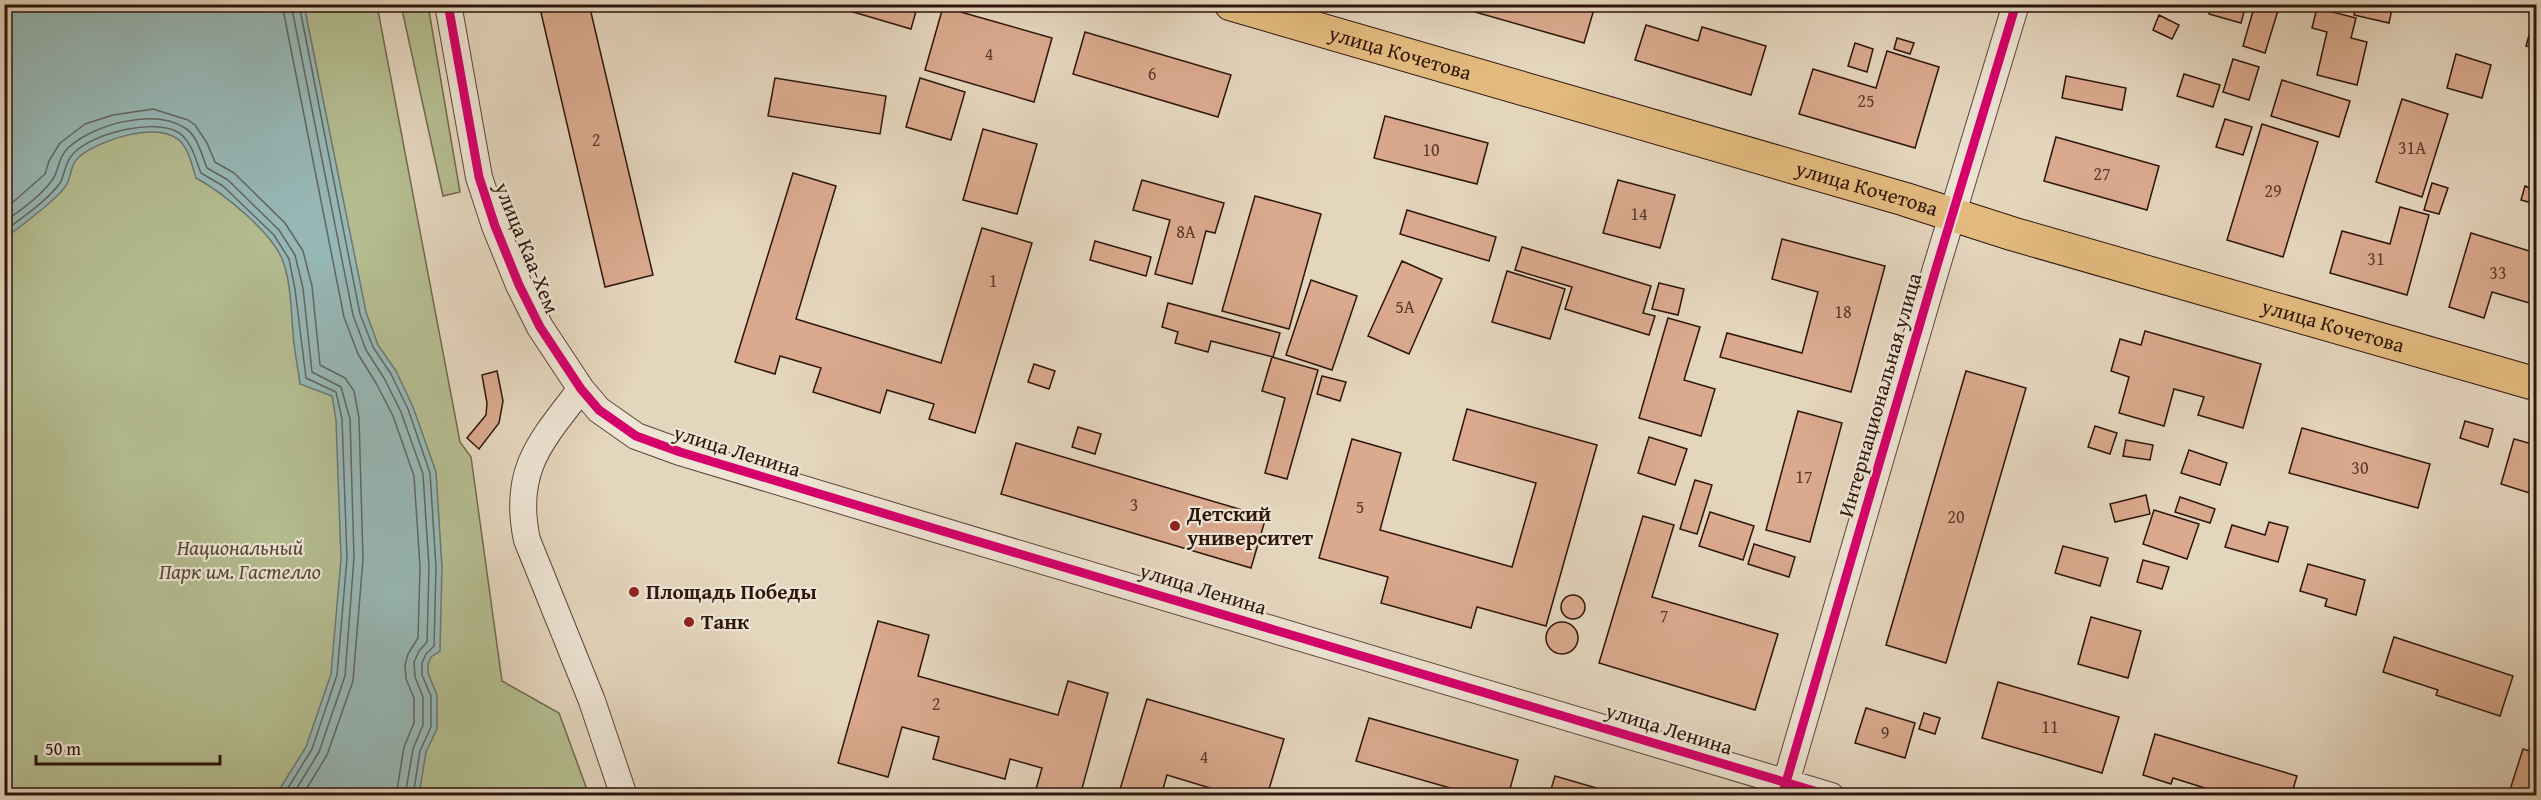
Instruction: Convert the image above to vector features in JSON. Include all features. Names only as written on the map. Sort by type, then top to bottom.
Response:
[{"type":"main road","name":"улица Кочетова","points":[[1249,7],[2536,384]]},
{"type":"street","name":"улица Каа-Хем","points":[[448,4],[479,177],[495,226],[519,285],[540,327],[581,389]]},
{"type":"street","name":"Интернациональная улица","points":[[1784,789],[2016,4]]},
{"type":"street","name":"улица Ленина","points":[[581,389],[599,410],[616,424],[657,445],[1784,789],[1831,795]]},
{"type":"street","points":[[581,389],[542,440],[533,457],[523,492],[522,516],[527,540],[592,701],[624,795]]},
{"type":"green space","name":"Национальный Парк им. Гастелло","points":[[5,5],[377,5],[460,442],[471,457],[502,681],[559,713],[589,795],[5,796]]},
{"type":"green space","points":[[401,5],[428,5],[460,192],[443,196]]},
{"type":"water","points":[[10,5],[304,5],[366,312],[378,345],[396,371],[413,407],[436,472],[442,567],[440,651],[431,657],[428,673],[437,695],[437,729],[426,752],[419,795],[276,795],[306,747],[331,674],[341,559],[336,420],[332,396],[300,384],[288,281],[279,252],[259,227],[233,203],[196,178],[185,148],[179,140],[169,135],[143,132],[114,139],[89,150],[74,162],[63,190],[5,238],[4,26]]},
{"type":"building","points":[[539,4],[589,4],[653,275],[605,287]]},
{"type":"building","points":[[826,4],[918,4],[911,29]]},
{"type":"building","points":[[1478,4],[1591,4],[1595,6],[1584,43],[1475,12]]},
{"type":"building","points":[[2212,4],[2246,4],[2241,23],[2209,14]]},
{"type":"building","points":[[2255,4],[2280,4],[2265,53],[2243,46]]},
{"type":"building","points":[[2356,4],[2393,4],[2389,23],[2354,15]]},
{"type":"building","points":[[943,7],[1052,38],[1034,102],[925,70]]},
{"type":"building","points":[[2317,8],[2356,18],[2351,38],[2367,42],[2357,85],[2317,75],[2327,32],[2312,28]]},
{"type":"building","points":[[2536,11],[2536,49],[2526,46]]},
{"type":"building","points":[[2159,15],[2179,25],[2172,39],[2153,30]]},
{"type":"building","points":[[1646,25],[1698,41],[1702,27],[1766,46],[1751,95],[1635,60]]},
{"type":"building","points":[[1085,32],[1231,75],[1218,117],[1073,74]]},
{"type":"building","points":[[1897,38],[1914,43],[1910,54],[1894,49]]},
{"type":"building","points":[[1855,43],[1873,49],[1867,72],[1848,66]]},
{"type":"building","points":[[1887,51],[1939,67],[1915,148],[1799,114],[1813,69],[1876,88]]},
{"type":"building","points":[[2456,54],[2491,65],[2482,98],[2447,88]]},
{"type":"building","points":[[2233,59],[2259,67],[2249,100],[2223,92]]},
{"type":"building","points":[[2184,74],[2220,85],[2213,107],[2177,96]]},
{"type":"building","points":[[2066,76],[2126,88],[2122,110],[2062,98]]},
{"type":"building","points":[[775,78],[886,96],[880,134],[768,116]]},
{"type":"building","points":[[920,78],[965,92],[951,140],[906,127]]},
{"type":"building","points":[[2282,80],[2350,101],[2339,137],[2271,116]]},
{"type":"building","points":[[2402,99],[2448,114],[2422,197],[2376,182]]},
{"type":"building","points":[[1385,116],[1488,143],[1477,184],[1374,158]]},
{"type":"building","points":[[2225,119],[2252,127],[2243,155],[2216,147]]},
{"type":"building","points":[[2262,124],[2318,142],[2283,257],[2227,240]]},
{"type":"building","points":[[983,129],[1037,144],[1017,214],[963,200]]},
{"type":"building","points":[[2056,137],[2159,166],[2147,210],[2044,181]]},
{"type":"building","points":[[793,173],[836,186],[796,319],[941,363],[982,228],[1032,243],[975,433],[929,419],[934,404],[887,390],[880,413],[813,392],[821,368],[780,356],[775,374],[735,362]]},
{"type":"building","points":[[1142,180],[1224,203],[1215,233],[1206,231],[1192,284],[1155,274],[1170,220],[1133,210]]},
{"type":"building","points":[[1618,180],[1675,195],[1660,248],[1603,233]]},
{"type":"building","points":[[2432,183],[2448,188],[2439,214],[2424,210]]},
{"type":"building","points":[[2525,186],[2536,190],[2532,203],[2521,200]]},
{"type":"building","points":[[1255,196],[1321,214],[1289,329],[1222,311]]},
{"type":"building","points":[[2400,207],[2429,215],[2407,295],[2330,273],[2342,231],[2390,244]]},
{"type":"building","points":[[1407,210],[1496,237],[1489,261],[1400,234]]},
{"type":"building","points":[[2471,233],[2536,253],[2536,305],[2492,292],[2484,318],[2449,307]]},
{"type":"building","points":[[1782,239],[1885,266],[1851,392],[1720,357],[1727,333],[1802,353],[1818,292],[1772,279]]},
{"type":"building","points":[[1095,241],[1151,257],[1146,276],[1090,260]]},
{"type":"building","points":[[1522,247],[1651,286],[1643,313],[1655,316],[1649,335],[1565,309],[1572,287],[1515,270]]},
{"type":"building","points":[[1402,261],[1442,279],[1409,354],[1368,336]]},
{"type":"building","points":[[1507,271],[1565,289],[1550,339],[1492,322]]},
{"type":"building","points":[[1311,280],[1357,296],[1332,370],[1286,355]]},
{"type":"building","points":[[1659,283],[1684,289],[1678,315],[1652,309]]},
{"type":"building","points":[[1168,303],[1280,333],[1273,357],[1211,341],[1208,352],[1175,343],[1178,332],[1162,327]]},
{"type":"building","points":[[1668,318],[1700,327],[1684,380],[1715,389],[1701,436],[1639,418]]},
{"type":"building","points":[[2145,331],[2261,364],[2243,428],[2198,415],[2204,397],[2174,389],[2164,426],[2119,413],[2129,377],[2111,371],[2120,339],[2141,345]]},
{"type":"building","points":[[1272,357],[1318,370],[1287,479],[1265,473],[1285,398],[1262,391]]},
{"type":"building","points":[[1034,364],[1055,371],[1049,389],[1028,382]]},
{"type":"building","points":[[497,371],[503,401],[499,423],[479,449],[467,438],[486,415],[487,403],[482,375]]},
{"type":"building","points":[[1966,371],[2026,388],[1946,663],[1886,645]]},
{"type":"building","points":[[1322,376],[1346,382],[1340,401],[1317,394]]},
{"type":"building","points":[[1467,409],[1597,445],[1546,626],[1477,607],[1471,628],[1381,603],[1388,577],[1319,558],[1352,439],[1401,453],[1380,530],[1512,567],[1536,483],[1453,460]]},
{"type":"building","points":[[1798,411],[1842,423],[1810,542],[1766,530]]},
{"type":"building","points":[[2465,421],[2493,429],[2488,447],[2460,438]]},
{"type":"building","points":[[2095,426],[2117,433],[2110,454],[2088,447]]},
{"type":"building","points":[[1078,427],[1101,434],[1095,454],[1072,447]]},
{"type":"building","points":[[2302,428],[2430,464],[2418,508],[2289,473]]},
{"type":"building","points":[[1649,437],[1687,449],[1675,485],[1638,473]]},
{"type":"building","points":[[2514,439],[2536,445],[2536,495],[2501,484]]},
{"type":"building","points":[[2126,440],[2153,445],[2150,460],[2123,456]]},
{"type":"building","points":[[1016,443],[1266,517],[1251,568],[1001,494]]},
{"type":"building","points":[[2189,450],[2227,463],[2220,485],[2181,473]]},
{"type":"building","points":[[1695,480],[1712,485],[1697,534],[1680,529]]},
{"type":"building","points":[[2146,495],[2150,514],[2115,522],[2110,504]]},
{"type":"building","points":[[2180,497],[2215,509],[2210,523],[2175,512]]},
{"type":"building","points":[[2154,510],[2199,524],[2187,559],[2143,544]]},
{"type":"building","points":[[1710,512],[1754,526],[1743,560],[1699,546]]},
{"type":"building","points":[[1643,516],[1674,525],[1652,597],[1778,634],[1755,710],[1599,663]]},
{"type":"building","points":[[2269,522],[2288,527],[2278,562],[2225,547],[2232,525],[2265,535]]},
{"type":"building","points":[[1754,544],[1795,557],[1789,577],[1748,564]]},
{"type":"building","points":[[2063,546],[2108,558],[2100,586],[2055,573]]},
{"type":"building","points":[[2143,560],[2169,567],[2162,589],[2137,582]]},
{"type":"building","points":[[2308,564],[2365,580],[2356,615],[2325,606],[2327,599],[2300,591]]},
{"type":"building","points":[[1573,595],[1582,598],[1585,607],[1582,616],[1573,619],[1564,616],[1561,607],[1564,598]]},
{"type":"building","points":[[2091,617],[2141,631],[2128,678],[2078,664]]},
{"type":"building","points":[[878,621],[929,635],[918,676],[1058,715],[1068,681],[1108,693],[1080,796],[1034,796],[1042,768],[1010,759],[1005,779],[933,759],[939,737],[902,727],[888,777],[838,763]]},
{"type":"building","points":[[1562,622],[1573,627],[1578,638],[1573,649],[1562,654],[1551,649],[1546,638],[1551,627]]},
{"type":"building","points":[[2394,637],[2513,676],[2500,716],[2436,695],[2438,690],[2383,672]]},
{"type":"building","points":[[1998,682],[2119,717],[2102,773],[1982,738]]},
{"type":"building","points":[[1147,699],[1284,739],[1267,796],[1219,796],[1220,791],[1167,775],[1161,796],[1118,796]]},
{"type":"building","points":[[1866,708],[1915,723],[1905,758],[1855,743]]},
{"type":"building","points":[[1924,713],[1940,718],[1935,734],[1919,729]]},
{"type":"building","points":[[1369,718],[1518,760],[1508,796],[1478,796],[1356,761]]},
{"type":"building","points":[[2155,734],[2297,776],[2291,796],[2230,796],[2173,778],[2171,784],[2143,775]]},
{"type":"building","points":[[2523,749],[2536,753],[2536,796],[2508,796]]},
{"type":"building","points":[[1555,776],[1624,796],[1549,796]]},
{"type":"cycle path","points":[[448,4],[479,177],[495,226],[519,285],[540,327],[581,389],[599,410],[636,436],[680,452],[1831,796]]},
{"type":"cycle path","points":[[1782,796],[2016,4]]},
{"type":"place","name":"Детский университет","points":[[1175,526]]},
{"type":"place","name":"Площадь Победы","points":[[634,592]]},
{"type":"place","name":"Танк","points":[[689,622]]}]
